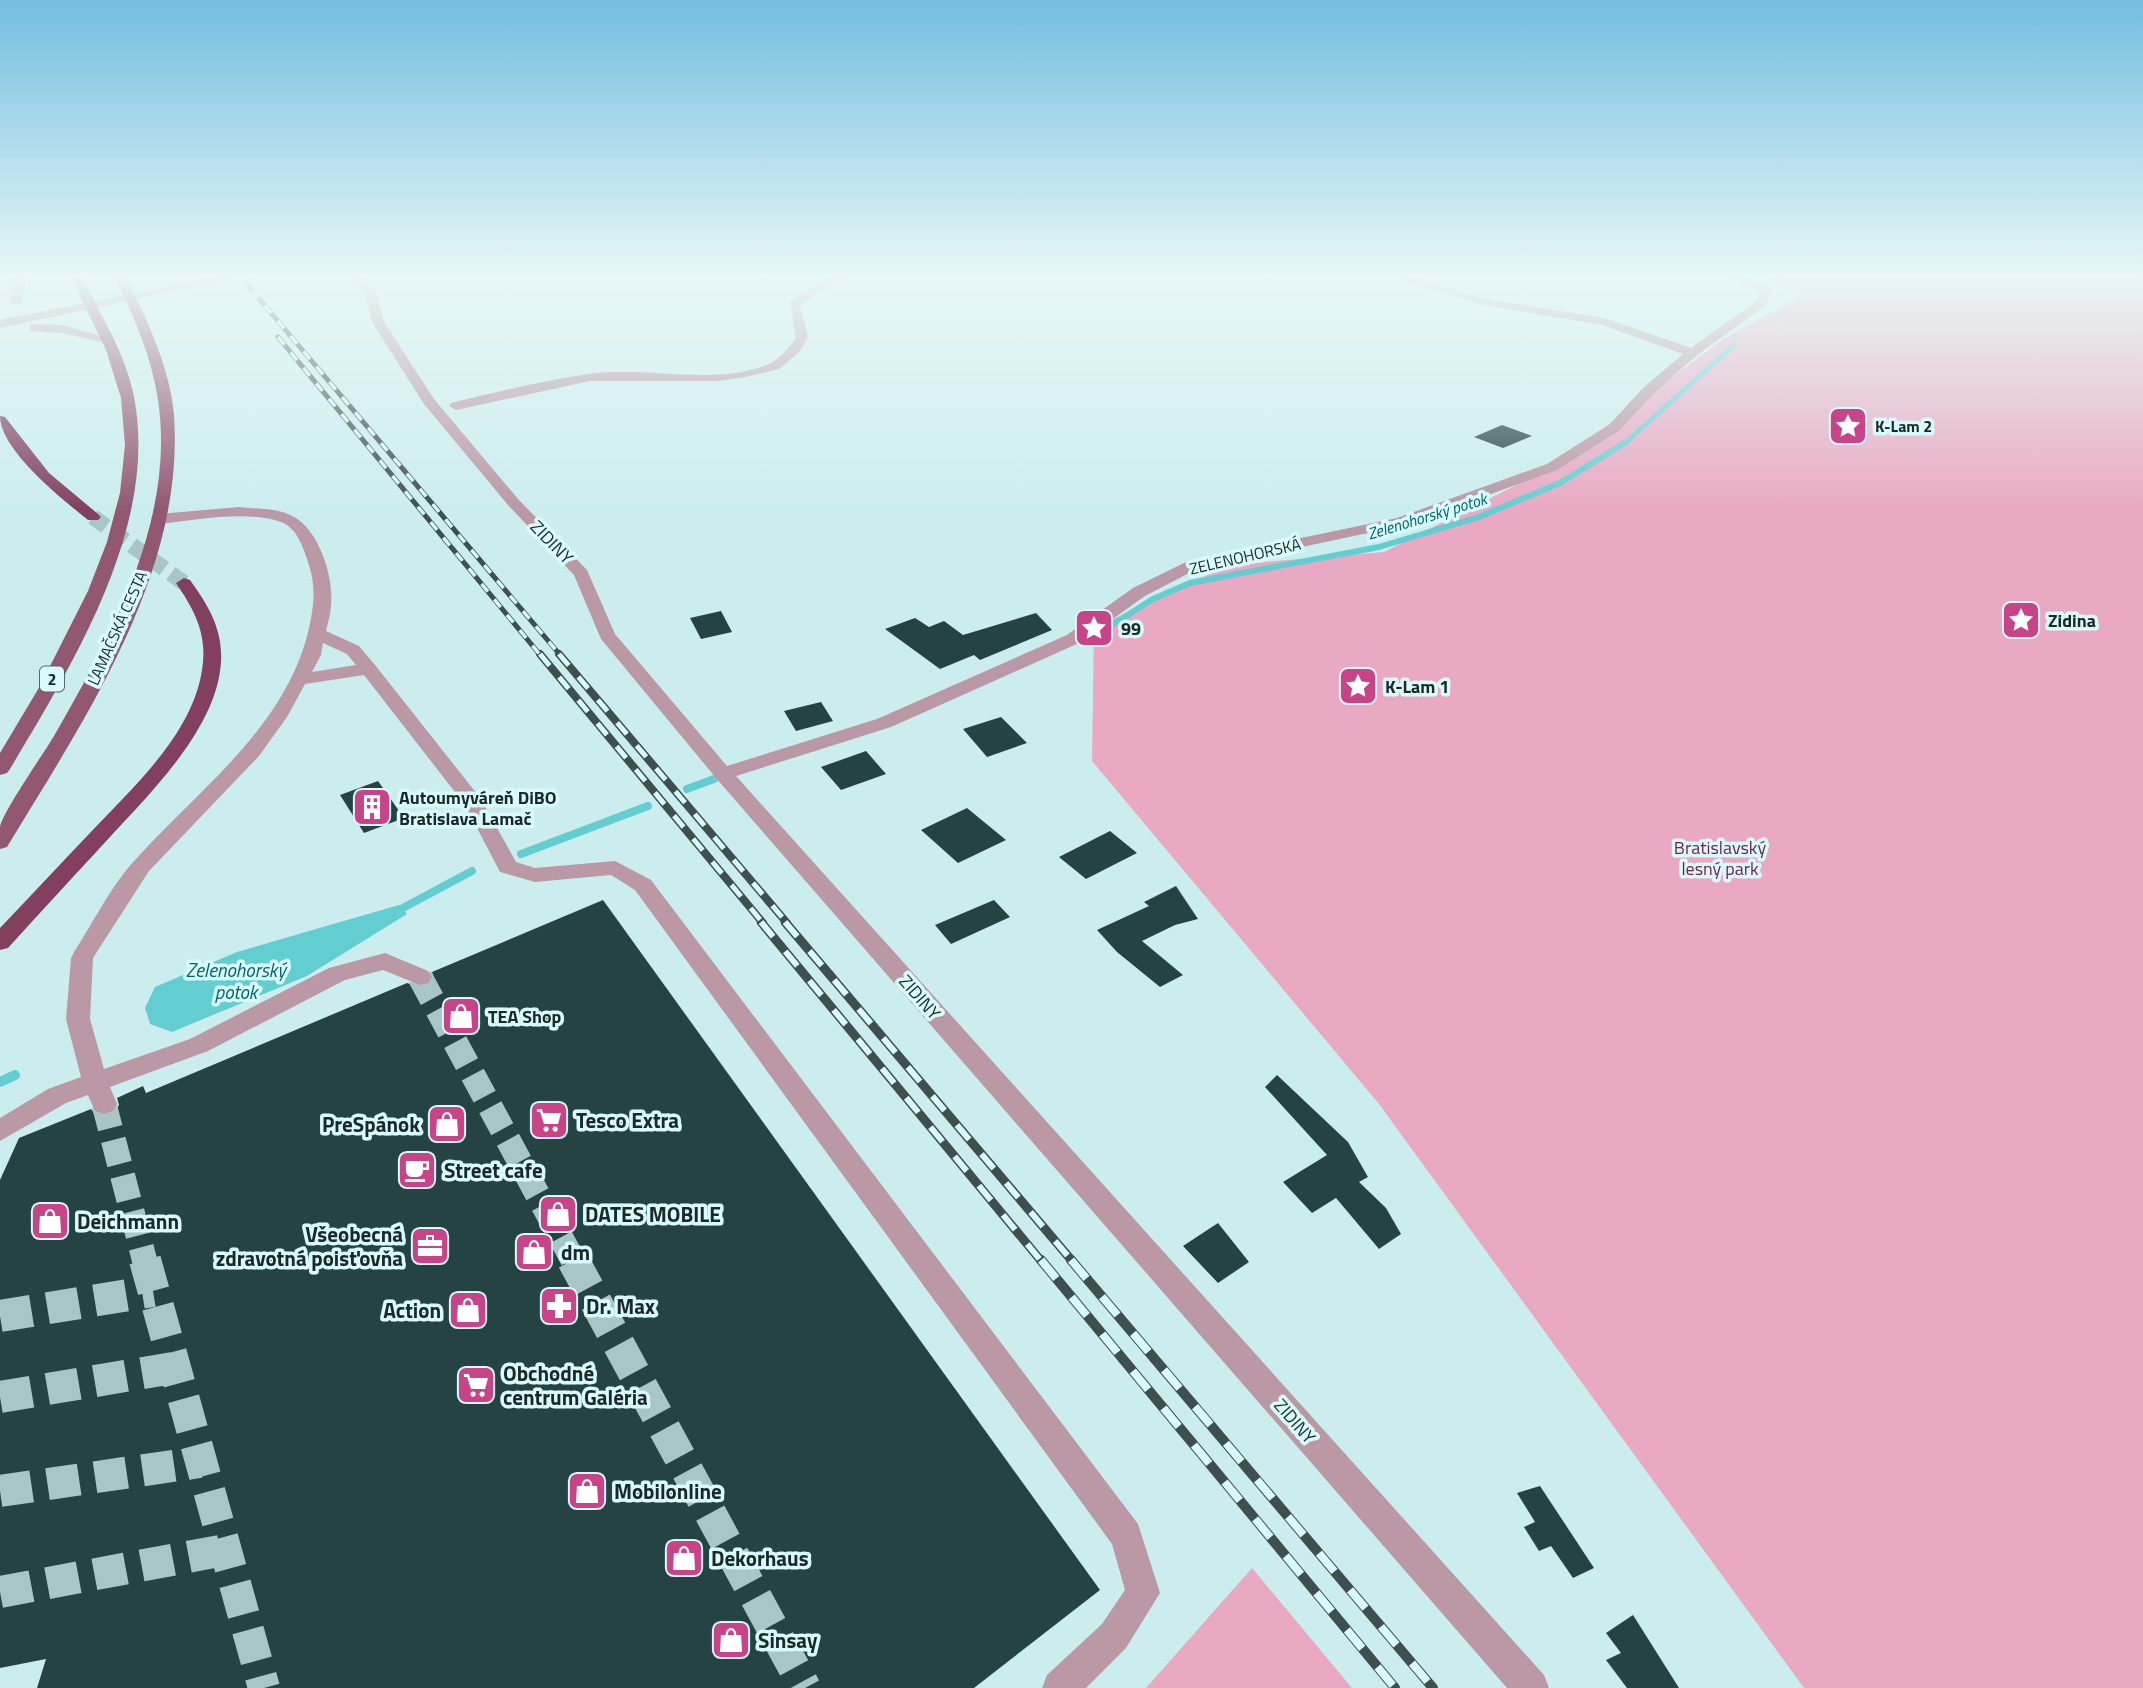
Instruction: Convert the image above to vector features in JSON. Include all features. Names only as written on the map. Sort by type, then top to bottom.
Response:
[{"type":"highway","points":[[0,421],[44,476],[93,517]]},
{"type":"highway","points":[[0,942],[151,779],[177,745],[197,711],[210,680],[214,657],[213,639],[202,605],[184,583]]},
{"type":"main road","name":"LAMAČSKÁ CESTA","points":[[0,769],[41,700],[89,607],[127,495],[133,449],[128,399],[111,354]]},
{"type":"main road","name":"LAMAČSKÁ CESTA","points":[[0,842],[90,689],[141,581],[159,519],[169,460],[167,413],[151,354]]},
{"type":"street","name":"ZIDINY","points":[[399,354],[429,401],[513,502],[581,573],[607,635],[723,775],[1531,1688]]},
{"type":"street","points":[[456,407],[522,390],[590,377],[719,377],[775,366],[789,354]]},
{"type":"street","name":"ZELENOHORSKÁ","points":[[723,775],[884,723],[1073,639],[1139,592],[1192,565],[1401,522],[1552,467],[1615,427],[1648,391],[1691,354]]},
{"type":"street","points":[[99,1093],[78,1018],[82,958],[141,866],[252,752],[278,717],[312,656],[323,603],[321,578],[311,548],[297,524],[283,517],[259,513],[159,519]]},
{"type":"street","points":[[318,634],[353,650],[369,669],[474,803],[508,866],[535,875],[615,868],[643,884],[1126,1536],[1143,1593],[1114,1636],[1060,1688]]},
{"type":"street","points":[[299,679],[369,669]]},
{"type":"street","points":[[0,1131],[57,1096],[99,1093],[337,974],[385,961],[419,977]]},
{"type":"green space","name":"Bratislavský lesný park","points":[[1704,354],[2143,354],[2143,1688],[1804,1688],[1379,1104],[1092,761],[1094,628],[1229,565],[1384,552],[1552,467]]},
{"type":"green space","points":[[1252,1568],[1352,1688],[1146,1688]]},
{"type":"water","name":"Zelenohorský potok","points":[[399,905],[407,914],[307,976],[172,1032],[150,1024],[145,1008],[155,987],[237,952]]},
{"type":"building","points":[[1502,425],[1532,436],[1503,448],[1474,437]]},
{"type":"building","points":[[721,611],[732,632],[701,639],[690,618]]},
{"type":"building","points":[[1036,613],[1052,630],[980,660],[974,655],[940,669],[885,629],[915,618],[929,627],[944,621],[963,635]]},
{"type":"building","points":[[821,702],[833,721],[796,731],[784,711]]},
{"type":"building","points":[[1001,717],[1027,743],[987,757],[963,729]]},
{"type":"building","points":[[866,751],[886,774],[841,790],[821,767]]},
{"type":"building","name":"Autoumyváreň DiBO Bratislava Lamač","points":[[378,781],[404,818],[364,833],[340,795]]},
{"type":"building","points":[[967,808],[1006,840],[958,863],[921,830]]},
{"type":"building","points":[[1110,831],[1137,853],[1086,879],[1059,857]]},
{"type":"building","points":[[1176,886],[1198,919],[1175,925],[1142,941],[1183,975],[1160,987],[1117,952],[1097,930],[1149,906],[1144,902]]},
{"type":"building","name":"Obchodné centrum Galéria","points":[[603,900],[1100,1590],[974,1688],[37,1688],[46,1659],[0,1668],[0,1180],[19,1138],[91,1109],[103,1116],[114,1113],[119,1105],[117,1098],[143,1086],[146,1093],[407,983],[419,987],[429,986],[434,978],[432,972]]},
{"type":"building","points":[[994,900],[1010,917],[951,944],[935,925]]},
{"type":"building","points":[[1277,1075],[1348,1142],[1368,1177],[1359,1182],[1386,1208],[1401,1234],[1379,1249],[1336,1198],[1312,1213],[1283,1182],[1327,1155],[1265,1087]]},
{"type":"building","points":[[1218,1223],[1249,1262],[1218,1283],[1183,1246]]},
{"type":"building","points":[[1540,1486],[1594,1568],[1573,1578],[1551,1546],[1539,1551],[1524,1527],[1535,1522],[1517,1493]]},
{"type":"building","points":[[1633,1615],[1679,1688],[1627,1688],[1606,1660],[1621,1653],[1606,1633]]},
{"type":"waterway","name":"Zelenohorský potok","points":[[1624,444],[1724,354]]},
{"type":"waterway","name":"Zelenohorský potok","points":[[1093,637],[1153,599],[1190,583],[1379,547],[1479,517],[1560,483],[1626,442]]},
{"type":"waterway","name":"Zelenohorský potok","points":[[687,789],[714,779]]},
{"type":"waterway","name":"Zelenohorský potok","points":[[521,854],[648,806]]},
{"type":"waterway","name":"Zelenohorský potok","points":[[401,909],[472,871]]},
{"type":"waterway","points":[[0,1082],[15,1075]]},
{"type":"tunnel","points":[[93,517],[184,583]]},
{"type":"tunnel","points":[[420,977],[574,1262]]},
{"type":"tunnel","points":[[104,1104],[145,1262]]},
{"type":"tunnel","points":[[145,1260],[264,1688]]},
{"type":"tunnel","points":[[573,1260],[805,1688]]},
{"type":"tunnel","points":[[0,1316],[153,1291]]},
{"type":"tunnel","points":[[0,1397],[173,1368]]},
{"type":"tunnel","points":[[0,1491],[200,1462]]},
{"type":"tunnel","points":[[0,1592],[225,1550]]},
{"type":"railway","points":[[292,354],[541,656]]},
{"type":"railway","points":[[306,354],[561,656]]},
{"type":"railway","points":[[540,654],[763,923]]},
{"type":"railway","points":[[559,654],[787,923]]},
{"type":"railway","points":[[761,922],[1042,1262]]},
{"type":"railway","points":[[785,922],[1073,1262]]},
{"type":"railway","points":[[1041,1260],[1395,1688]]},
{"type":"railway","points":[[1071,1260],[1433,1688]]},
{"type":"place","name":"K-Lam 2","points":[[1848,426]]},
{"type":"place","name":"Zidina","points":[[2021,620]]},
{"type":"place","name":"99","points":[[1094,628]]},
{"type":"place","name":"K-Lam 1","points":[[1358,686]]},
{"type":"place","name":"Autoumyváreň DiBO Bratislava Lamač","points":[[372,807]]},
{"type":"place","name":"TEA Shop","points":[[461,1016]]},
{"type":"place","name":"Tesco Extra","points":[[549,1120]]},
{"type":"place","name":"PreSpánok","points":[[447,1124]]},
{"type":"place","name":"Street cafe","points":[[417,1170]]},
{"type":"place","name":"DATES MOBILE","points":[[558,1214]]},
{"type":"place","name":"Deichmann","points":[[50,1221]]},
{"type":"place","name":"Všeobecná zdravotná poisťovňa","points":[[430,1246]]},
{"type":"place","name":"dm","points":[[534,1252]]},
{"type":"place","name":"Dr. Max","points":[[559,1306]]},
{"type":"place","name":"Action","points":[[468,1310]]},
{"type":"place","name":"Obchodné centrum Galéria","points":[[476,1385]]},
{"type":"place","name":"Mobilonline","points":[[587,1491]]},
{"type":"place","name":"Dekorhaus","points":[[684,1558]]},
{"type":"place","name":"Sinsay","points":[[731,1640]]}]
